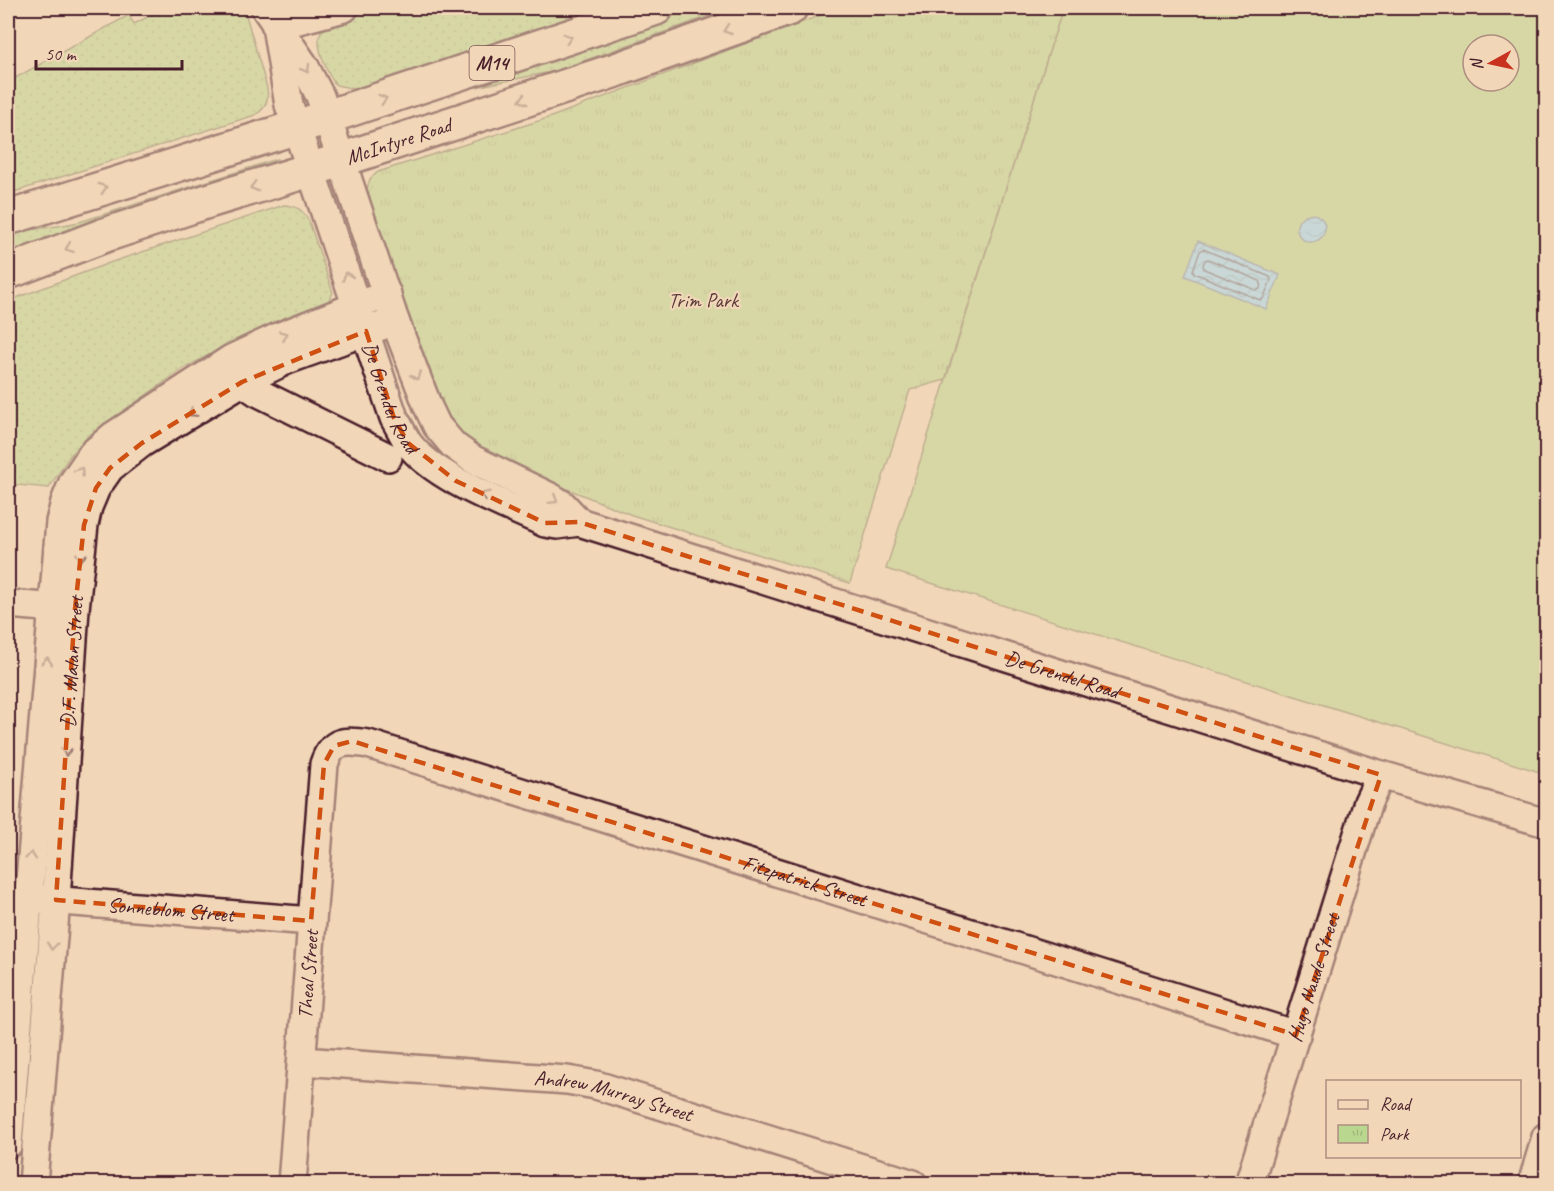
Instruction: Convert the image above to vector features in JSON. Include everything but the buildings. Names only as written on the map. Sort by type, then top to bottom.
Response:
[{"type":"main road","name":"M14","points":[[8,218],[297,127],[656,8]]},
{"type":"main road","name":"McIntyre Road","points":[[8,272],[115,232],[613,71],[790,8]]},
{"type":"street","points":[[271,17],[344,8]]},
{"type":"street","name":"De Grendel Road","points":[[271,17],[304,65],[320,96],[395,321],[437,426],[454,446],[474,460],[552,498],[579,522]]},
{"type":"street","name":"De Grendel Road","points":[[271,17],[289,105],[394,418],[408,443],[426,461],[456,481],[545,523],[557,525],[579,522],[1381,775],[1546,824]]},
{"type":"street","name":"D.F. Malan Street","points":[[8,1144],[28,899],[64,608],[88,507],[96,488],[110,468],[237,371],[357,304],[387,294]]},
{"type":"street","name":"D.F. Malan Street","points":[[237,371],[287,360],[395,321]]},
{"type":"street","name":"De Grendel Road","points":[[237,371],[388,457]]},
{"type":"street","points":[[8,604],[64,608]]},
{"type":"street","name":"D.F. Malan Street","points":[[33,1184],[56,900],[64,608]]},
{"type":"street","name":"Fitzpatrick Street","points":[[324,764],[327,754],[334,746],[352,741],[368,744],[1296,1035]]},
{"type":"street","name":"Theal Street","points":[[292,1184],[324,764]]},
{"type":"street","name":"Hugo Naude Street","points":[[1249,1184],[1368,802],[1381,775]]},
{"type":"street","name":"Sonneblom Street","points":[[28,899],[311,921]]},
{"type":"street","name":"Andrew Murray Street","points":[[302,1061],[567,1080],[596,1085],[913,1184]]},
{"type":"street","points":[[1532,1184],[1546,1137]]},
{"type":"highlighted area","points":[[366,331],[394,418],[408,443],[456,481],[545,523],[579,522],[1381,775],[1296,1035],[352,741],[334,746],[324,764],[311,921],[56,900],[75,609],[84,525],[96,488],[110,468],[142,443],[242,382]]},
{"type":"green space","points":[[165,8],[244,8],[267,88],[268,96],[262,110],[255,115],[8,194],[8,82],[129,15],[134,24]]},
{"type":"green space","points":[[380,8],[614,8],[361,90],[336,85],[325,66],[320,51],[319,37],[321,31],[327,28],[326,22]]},
{"type":"green space","points":[[694,8],[732,8],[555,71],[466,89],[364,123],[362,117]]},
{"type":"green space","name":"Trim Park","points":[[840,8],[1063,8],[945,380],[910,390],[850,583],[632,515],[511,466],[482,451],[460,431],[440,404],[427,377],[367,189],[370,179],[378,172],[551,117]]},
{"type":"green space","points":[[1063,8],[1546,8],[1546,774],[886,569]]},
{"type":"green space","points":[[277,159],[279,163],[71,230],[8,253],[8,235],[86,220]]},
{"type":"green space","points":[[284,205],[299,209],[309,221],[333,293],[327,303],[253,333],[186,367],[88,436],[69,457],[49,488],[8,484],[8,301],[112,262]]},
{"type":"water","points":[[1311,214],[1321,218],[1325,228],[1321,238],[1311,242],[1301,238],[1297,228],[1301,218]]},
{"type":"water","points":[[1198,241],[1280,275],[1266,309],[1185,276]]}]
